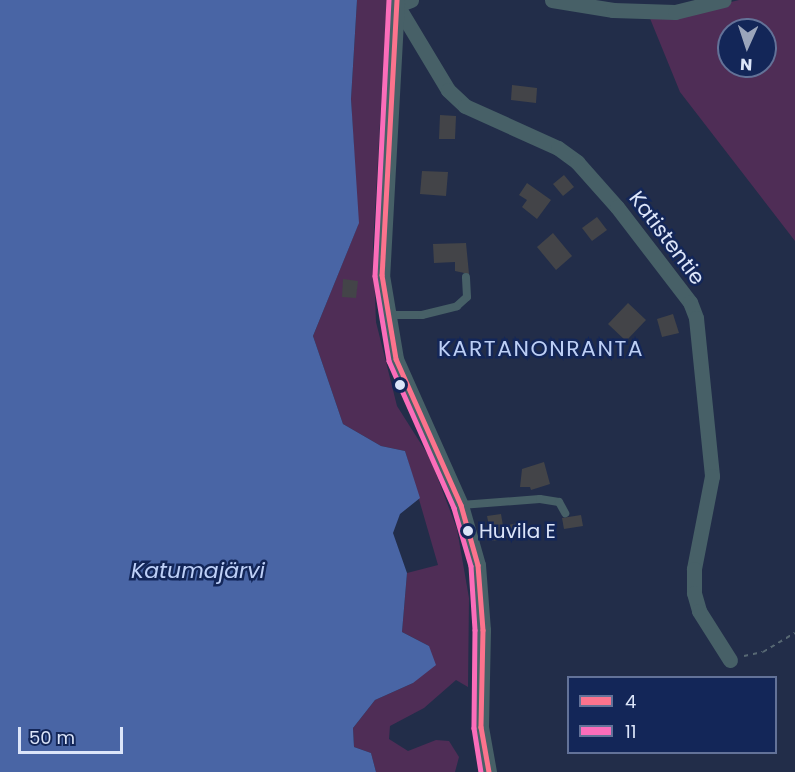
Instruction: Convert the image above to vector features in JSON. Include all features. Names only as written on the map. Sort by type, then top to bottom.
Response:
[{"type":"street","points":[[552,0],[645,6],[675,12],[724,0]]},
{"type":"street","name":"Katistentie","points":[[402,2],[382,275],[396,359],[461,505],[478,565],[483,630],[481,727],[489,772]]},
{"type":"street","name":"Katistentie","points":[[402,2],[448,90],[465,106],[558,148],[577,162],[611,199],[690,302],[696,318],[712,476],[694,569],[694,592],[699,610],[730,660]]},
{"type":"lane","points":[[388,315],[422,315],[458,306],[467,297],[466,277]]},
{"type":"lane","points":[[461,505],[540,499],[559,502],[565,513]]},
{"type":"path","points":[[730,660],[763,652],[795,633]]},
{"type":"shaded area","points":[[357,0],[387,0],[373,247],[376,322],[397,406],[430,458],[457,529],[469,598],[468,687],[456,680],[424,708],[390,726],[389,739],[408,751],[436,740],[449,741],[459,757],[455,772],[376,772],[371,753],[354,747],[353,728],[375,700],[413,683],[429,646],[402,632],[407,573],[438,565],[405,451],[381,446],[343,424],[313,336],[358,225],[351,99]]},
{"type":"shaded area","points":[[739,0],[795,0],[795,241],[680,92],[649,16],[674,16]]},
{"type":"water","name":"Katumajärvi","points":[[0,0],[357,0],[351,99],[359,223],[313,336],[343,424],[381,446],[405,451],[420,498],[400,514],[393,533],[407,573],[402,632],[429,646],[436,665],[413,683],[375,700],[353,728],[354,747],[371,753],[376,772],[0,772]]},
{"type":"building","points":[[512,85],[537,88],[536,103],[511,100]]},
{"type":"building","points":[[440,115],[456,116],[455,139],[439,139]]},
{"type":"building","points":[[422,171],[448,172],[446,196],[420,194]]},
{"type":"building","points":[[564,175],[574,187],[563,196],[553,184]]},
{"type":"building","points":[[527,183],[551,200],[537,219],[522,207],[527,200],[519,195]]},
{"type":"building","points":[[597,217],[607,230],[592,241],[582,228]]},
{"type":"building","points":[[553,233],[572,256],[556,270],[537,247]]},
{"type":"building","points":[[466,243],[469,274],[455,271],[455,262],[434,263],[433,244]]},
{"type":"building","points":[[343,279],[358,281],[356,298],[342,297]]},
{"type":"building","points":[[628,303],[646,320],[626,341],[608,324]]},
{"type":"building","points":[[673,314],[679,333],[662,337],[657,319]]},
{"type":"building","points":[[544,462],[550,484],[531,490],[530,487],[520,487],[522,469]]},
{"type":"building","points":[[501,514],[503,526],[518,523],[520,536],[492,541],[487,516]]},
{"type":"building","points":[[581,515],[583,526],[564,529],[562,518]]},
{"type":"transit line","name":"11","points":[[389,0],[375,276],[389,361],[454,508],[471,566],[475,630],[474,728],[481,772]]},
{"type":"transit line","name":"4","points":[[397,0],[382,275],[396,359],[461,505],[478,565],[483,630],[481,727],[489,772]]},
{"type":"place","name":"Huvila E","points":[[468,531]]},
{"type":"district","name":"KARTANONRANTA","points":[[541,349]]}]
